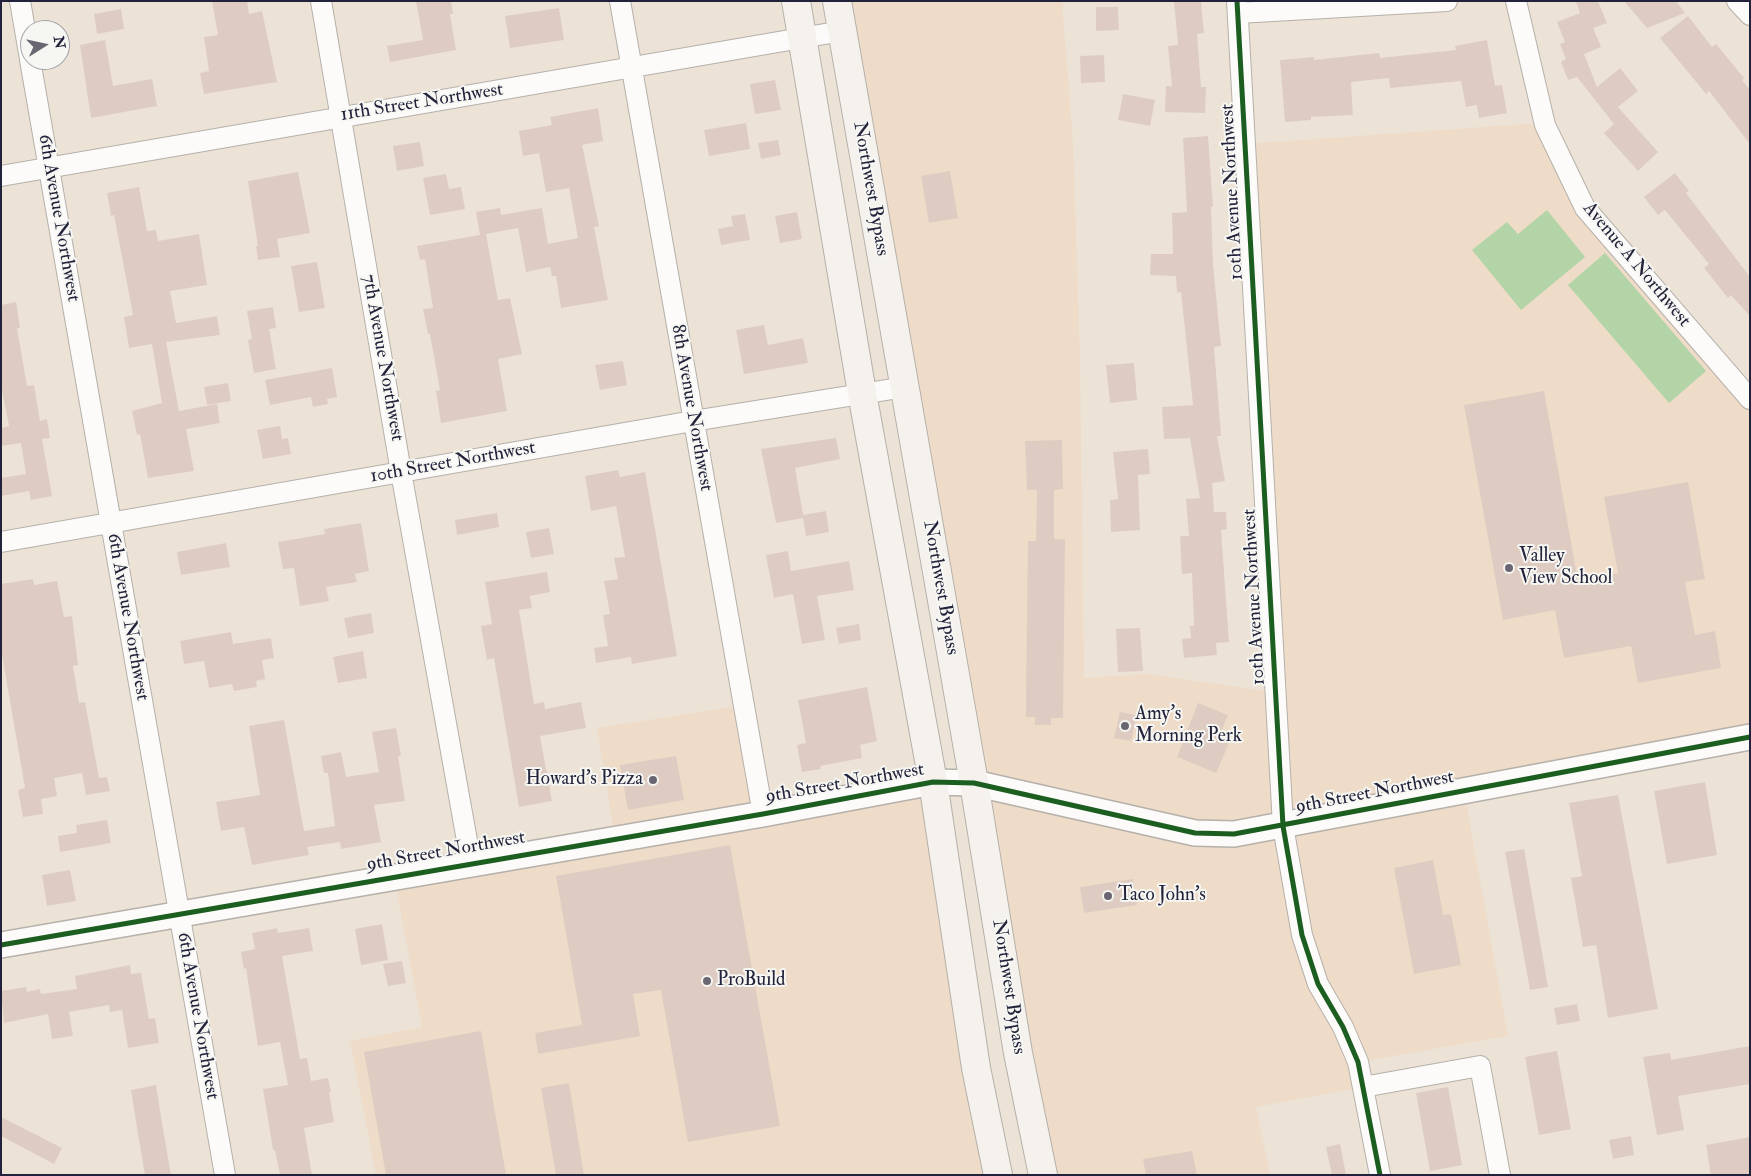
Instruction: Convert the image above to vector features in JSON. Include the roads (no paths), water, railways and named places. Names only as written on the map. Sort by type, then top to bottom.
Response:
[{"type":"main road","points":[[796,1],[862,394],[933,782],[976,1068],[998,1175]]},
{"type":"main road","name":"Northwest Bypass","points":[[837,1],[974,783],[1018,1053],[1043,1175]]},
{"type":"street","name":"6th Avenue Northwest","points":[[20,1],[23,20]]},
{"type":"street","name":"7th Avenue Northwest","points":[[321,1],[401,472],[471,863]]},
{"type":"street","name":"8th Avenue Northwest","points":[[620,1],[764,814]]},
{"type":"street","points":[[1238,7],[1447,1]]},
{"type":"street","name":"Avenue A Northwest","points":[[1516,1],[1546,125],[1585,208],[1750,399]]},
{"type":"street","points":[[1737,1],[1750,15]]},
{"type":"street","name":"10th Avenue Northwest","points":[[1238,7],[1283,826],[1302,935],[1318,984],[1343,1027],[1358,1062],[1380,1175]]},
{"type":"street","name":"11th Street Northwest","points":[[1,176],[842,31]]},
{"type":"street","name":"6th Avenue Northwest","points":[[32,70],[225,1175]]},
{"type":"street","name":"10th Street Northwest","points":[[1,542],[693,421],[905,387]]},
{"type":"street","name":"9th Street Northwest","points":[[1,945],[764,814],[933,782],[974,783],[1195,833],[1234,834],[1750,737]]},
{"type":"street","points":[[1363,1087],[1480,1066],[1500,1175]]},
{"type":"place","name":"Valley View School","points":[[1509,568]]},
{"type":"place","name":"Amy's Morning Perk","points":[[1125,726]]},
{"type":"place","name":"Howard's Pizza","points":[[653,780]]},
{"type":"place","name":"Taco John's","points":[[1108,896]]},
{"type":"place","name":"ProBuild","points":[[707,981]]}]
